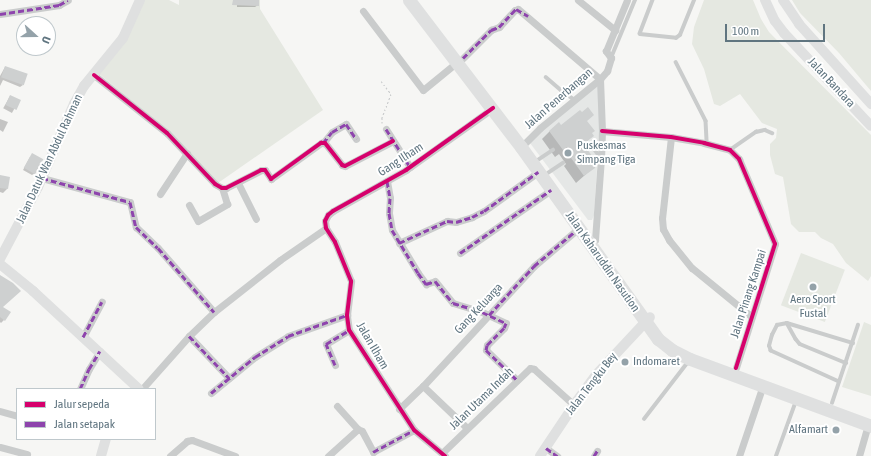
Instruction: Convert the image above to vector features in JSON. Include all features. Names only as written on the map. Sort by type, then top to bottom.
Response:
[{"type":"highway","name":"Jalan Kaharuddin Nasution","points":[[409,0],[460,60],[523,145]]},
{"type":"highway","name":"Jalan Kaharuddin Nasution","points":[[419,0],[493,108],[541,168],[648,320],[658,339],[672,350],[690,359],[870,423]]},
{"type":"highway","name":"Jalan Kaharuddin Nasution","points":[[541,168],[551,190],[579,228],[592,242]]},
{"type":"highway","name":"Jalan Kaharuddin Nasution","points":[[648,320],[682,348],[832,403],[870,423]]},
{"type":"street","points":[[0,14],[59,5],[68,0]]},
{"type":"street","name":"Jalan Datuk Wan Abdul Rahman","points":[[0,259],[42,178],[74,104],[94,75],[123,38],[140,0]]},
{"type":"street","points":[[578,0],[614,30]]},
{"type":"street","points":[[611,58],[606,51],[627,0]]},
{"type":"street","name":"Jalan Bandara","points":[[765,0],[775,21],[871,126]]},
{"type":"street","name":"Jalan Bandara","points":[[783,0],[799,24],[871,104]]},
{"type":"street","points":[[363,12],[423,90],[460,60],[491,30],[499,27],[516,9],[528,16],[600,79],[602,131],[601,158],[592,242]]},
{"type":"street","name":"Jalan Penerbangan","points":[[523,145],[540,128],[600,79],[607,71],[611,58]]},
{"type":"street","points":[[831,82],[842,71]]},
{"type":"street","points":[[94,75],[161,128],[187,153],[215,184],[222,188],[238,183],[261,170],[265,170],[271,179],[323,143],[332,132],[346,124],[356,139]]},
{"type":"street","name":"Gang Ilham","points":[[326,228],[326,218],[333,211],[388,181],[410,167],[493,108]]},
{"type":"street","points":[[386,129],[410,167]]},
{"type":"street","points":[[602,131],[671,137],[707,143],[730,150]]},
{"type":"street","points":[[671,137],[662,218],[663,229],[669,240],[692,268],[752,317]]},
{"type":"street","points":[[323,143],[342,165],[345,166],[393,141]]},
{"type":"street","name":"Jalan Pinang Kampai","points":[[730,150],[739,159],[775,244],[736,368]]},
{"type":"street","points":[[160,194],[187,153]]},
{"type":"street","points":[[399,243],[447,222],[456,222],[478,214],[541,168]]},
{"type":"street","points":[[42,178],[130,202],[136,227],[158,248],[214,312]]},
{"type":"street","points":[[388,181],[390,198],[389,213],[392,230],[399,243],[426,284],[435,281],[452,302],[489,315],[506,324],[487,345],[486,350],[517,380]]},
{"type":"street","points":[[238,183],[256,219]]},
{"type":"street","points":[[189,205],[198,221],[227,204],[222,188]]},
{"type":"street","points":[[460,253],[551,190]]},
{"type":"street","points":[[141,388],[189,336],[214,312],[280,260],[326,228]]},
{"type":"street","name":"Jalan Ilham","points":[[326,228],[335,242],[351,281],[347,315],[349,330],[414,430],[443,454]]},
{"type":"street","name":"Gang Keluarga","points":[[399,409],[423,386],[534,266],[579,228]]},
{"type":"street","points":[[0,264],[33,291],[139,388]]},
{"type":"street","points":[[83,337],[102,302]]},
{"type":"street","points":[[211,393],[255,357],[288,336],[347,315]]},
{"type":"street","name":"Jalan Tengku Bey","points":[[543,452],[596,375],[648,320]]},
{"type":"street","points":[[335,365],[326,344],[349,330]]},
{"type":"street","points":[[189,336],[229,378]]},
{"type":"street","points":[[80,388],[89,369],[100,352]]},
{"type":"street","name":"Jalan Utama Indah","points":[[443,454],[467,428],[530,368],[534,369],[574,405]]},
{"type":"street","points":[[739,456],[763,385]]},
{"type":"street","points":[[423,386],[467,428]]},
{"type":"street","points":[[337,406],[358,429],[362,431],[372,454],[414,430]]},
{"type":"street","points":[[0,411],[16,416]]},
{"type":"street","points":[[859,456],[870,423]]},
{"type":"street","points":[[328,456],[358,429]]},
{"type":"street","points":[[100,456],[106,440]]},
{"type":"street","points":[[170,456],[187,441],[192,440],[235,456]]},
{"type":"street","points":[[0,447],[27,454]]},
{"type":"street","points":[[543,452],[557,456]]},
{"type":"lane","name":"Jalan Penerbangan","points":[[611,58],[635,0]]},
{"type":"lane","points":[[653,0],[640,34],[676,38],[680,35],[694,0]]},
{"type":"lane","points":[[676,62],[706,121],[707,143]]},
{"type":"lane","points":[[546,77],[575,100]]},
{"type":"lane","points":[[730,150],[756,132],[765,130],[772,133]]},
{"type":"lane","points":[[590,143],[601,158],[633,160]]},
{"type":"lane","points":[[541,168],[553,150]]},
{"type":"lane","points":[[541,168],[563,163]]},
{"type":"lane","points":[[839,382],[771,351],[769,346],[774,329],[781,323],[787,323],[853,343]]},
{"type":"lane","points":[[787,323],[800,344],[846,364]]},
{"type":"lane","points":[[832,403],[858,325]]},
{"type":"lane","points":[[644,419],[690,359]]},
{"type":"lane","points":[[776,456],[797,398]]},
{"type":"path","points":[[381,81],[391,94],[382,118],[382,122],[386,129]]},
{"type":"shaded area","points":[[144,0],[169,0],[179,5],[179,0],[260,0],[260,9],[323,110],[218,183],[170,132],[99,74]]},
{"type":"shaded area","points":[[704,0],[753,0],[761,19],[769,32],[871,135],[871,276],[868,281],[846,263],[833,244],[821,238],[815,232],[799,232],[791,224],[783,177],[775,174],[770,155],[770,144],[776,138],[777,129],[762,123],[740,94],[720,106],[714,104],[704,69],[692,44],[694,27]]},
{"type":"shaded area","points":[[792,0],[871,0],[871,91],[839,53],[800,13]]},
{"type":"shaded area","name":"Puskesmas Simpang Tiga","points":[[596,86],[600,86],[602,89],[594,215],[592,220],[588,220],[530,143],[541,130]]},
{"type":"shaded area","name":"Aero Sport Fustal","points":[[801,253],[845,270],[825,322],[781,305]]},
{"type":"shaded area","points":[[864,322],[871,325],[871,396],[842,387]]},
{"type":"building","points":[[233,0],[259,0],[259,6],[232,5]]},
{"type":"building","points":[[5,66],[28,74],[24,85],[1,77]]},
{"type":"building","points":[[10,95],[21,100],[16,110],[6,105]]},
{"type":"building","points":[[588,107],[594,115],[587,121],[595,131],[592,133],[594,136],[583,144],[593,157],[591,158],[596,164],[595,168],[584,176],[571,158],[573,156],[567,147],[563,150],[549,131],[559,122],[561,125],[580,110],[582,112]]},
{"type":"building","points":[[32,153],[43,159],[35,174],[24,168]]},
{"type":"building","points":[[0,175],[10,177],[8,189],[0,188]]},
{"type":"building","points":[[0,275],[13,283],[21,291],[3,307],[11,312],[5,321],[0,317]]},
{"type":"marked path","points":[[0,14],[59,5],[68,0]]},
{"type":"marked path","points":[[463,58],[491,30],[499,27],[516,9],[528,16]]},
{"type":"marked path","points":[[323,143],[332,132],[346,124],[356,139]]},
{"type":"marked path","points":[[386,129],[410,167]]},
{"type":"marked path","points":[[399,243],[447,221],[456,222],[484,211],[538,172]]},
{"type":"marked path","points":[[42,178],[130,202],[136,227],[158,248],[214,312]]},
{"type":"marked path","points":[[387,181],[390,198],[389,213],[392,230],[418,273],[426,284],[435,281],[453,303],[482,312],[506,323],[504,328],[487,345],[486,350],[517,380]]},
{"type":"marked path","points":[[460,253],[551,190]]},
{"type":"marked path","points":[[489,315],[534,266],[579,228]]},
{"type":"marked path","points":[[83,337],[102,302]]},
{"type":"marked path","points":[[211,393],[255,357],[288,336],[347,315]]},
{"type":"marked path","points":[[335,365],[326,344],[349,330]]},
{"type":"marked path","points":[[189,336],[229,378]]},
{"type":"marked path","points":[[80,388],[89,369],[100,351]]},
{"type":"marked path","points":[[373,452],[414,430]]},
{"type":"marked path","points":[[546,448],[557,456]]},
{"type":"marked path","points":[[594,456],[597,451]]},
{"type":"cycle path","points":[[94,75],[167,133],[215,184],[222,188],[226,188],[261,170],[265,170],[271,179],[321,143],[325,143],[342,165],[345,166],[393,141]]},
{"type":"cycle path","points":[[445,456],[414,430],[349,330],[347,315],[351,281],[335,242],[326,228],[325,221],[328,215],[333,211],[406,170],[493,108]]},
{"type":"cycle path","points":[[602,131],[671,137],[704,143],[730,150],[739,159],[775,244],[736,368]]},
{"type":"place","name":"Puskesmas Simpang Tiga","points":[[568,153]]},
{"type":"place","name":"Aero Sport Fustal","points":[[813,287]]},
{"type":"place","name":"Indomaret","points":[[625,362]]},
{"type":"place","name":"Alfamart","points":[[836,430]]}]
